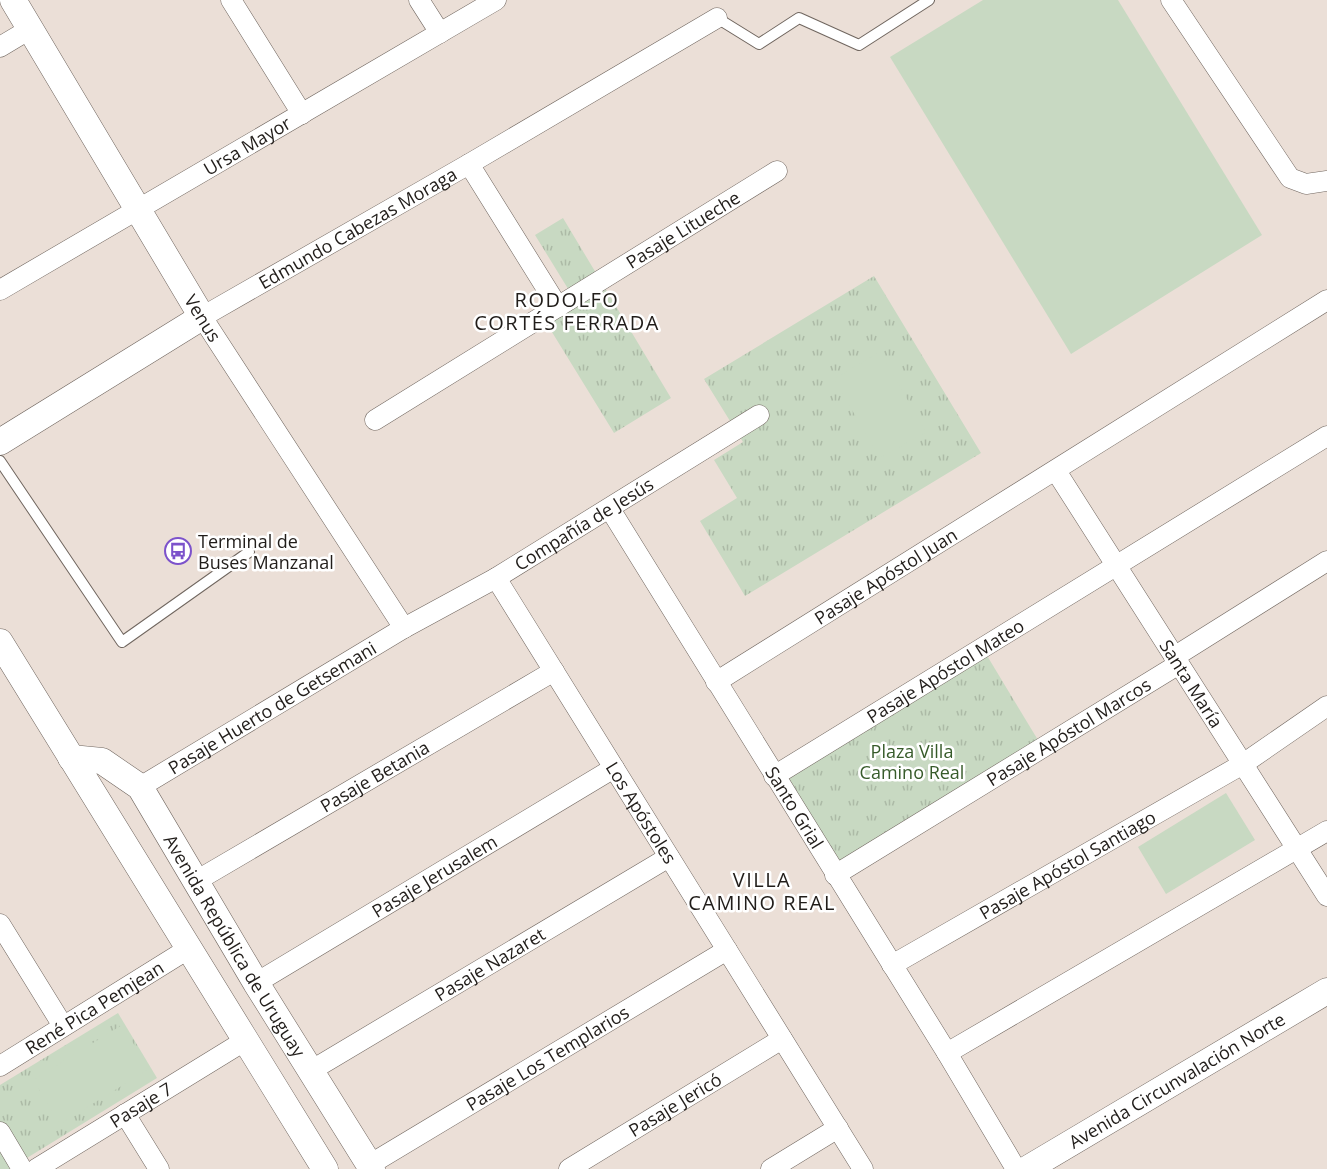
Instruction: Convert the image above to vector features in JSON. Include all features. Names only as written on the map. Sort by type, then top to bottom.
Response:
[{"type":"street","name":"Venus","points":[[13,0],[202,317],[404,628]]},
{"type":"street","points":[[231,0],[302,114]]},
{"type":"street","points":[[419,0],[440,33]]},
{"type":"street","name":"Ursa Mayor","points":[[0,290],[496,0]]},
{"type":"street","points":[[1171,0],[1290,178],[1306,184],[1327,181]]},
{"type":"street","name":"Edmundo Cabezas Moraga","points":[[0,442],[202,317],[717,18]]},
{"type":"street","points":[[0,47],[30,29]]},
{"type":"street","points":[[469,164],[558,307]]},
{"type":"street","name":"Pasaje Litueche","points":[[375,420],[777,171]]},
{"type":"street","name":"Pasaje Apóstol Juan","points":[[716,682],[1327,300]]},
{"type":"street","name":"Compañía de Jesús","points":[[404,628],[496,578],[759,415]]},
{"type":"street","name":"Pasaje Apóstol Mateo","points":[[774,776],[1327,436]]},
{"type":"street","name":"Santa María","points":[[1056,471],[1327,896]]},
{"type":"street","name":"Santo Grial","points":[[609,509],[947,1053],[1016,1169]]},
{"type":"street","name":"Pasaje Apóstol Marcos","points":[[835,875],[1177,661],[1327,561]]},
{"type":"street","name":"Los Apóstoles","points":[[496,578],[863,1169]]},
{"type":"street","name":"Pasaje Huerto de Getsemani","points":[[140,787],[404,628]]},
{"type":"street","points":[[0,642],[325,1169]]},
{"type":"street","name":"Pasaje Betania","points":[[196,881],[554,671]]},
{"type":"street","name":"Pasaje Apóstol Santiago","points":[[892,965],[1243,764],[1327,706]]},
{"type":"street","name":"Avenida República de Uruguay","points":[[71,758],[102,761],[140,787],[256,983],[371,1167]]},
{"type":"street","name":"Pasaje Jerusalem","points":[[256,983],[614,768]]},
{"type":"street","points":[[947,1053],[1327,831]]},
{"type":"street","name":"Pasaje Nazaret","points":[[312,1070],[669,857]]},
{"type":"street","points":[[0,924],[63,1026]]},
{"type":"street","name":"René Pica Pemjean","points":[[0,1066],[188,949]]},
{"type":"street","name":"Pasaje Los Templarios","points":[[371,1167],[727,950]]},
{"type":"street","name":"Avenida Circunvalación Norte","points":[[1027,1169],[1327,991]]},
{"type":"street","name":"Pasaje Jericó","points":[[569,1169],[782,1039]]},
{"type":"street","name":"Pasaje 7","points":[[36,1169],[246,1040]]},
{"type":"street","points":[[125,1114],[159,1169]]},
{"type":"street","points":[[771,1169],[837,1128]]},
{"type":"street","points":[[0,1132],[22,1169]]},
{"type":"lane","points":[[717,18],[759,44],[799,18],[859,45],[929,0]]},
{"type":"lane","points":[[0,461],[122,642],[249,552]]},
{"type":"green space","points":[[983,0],[1118,0],[1262,235],[1071,354],[890,57]]},
{"type":"green space","points":[[563,218],[671,398],[614,433],[547,324],[578,305],[535,235]]},
{"type":"green space","points":[[874,276],[981,453],[745,596],[700,521],[737,498],[714,460],[743,442],[704,379]]},
{"type":"green space","points":[[880,352],[926,432],[880,458],[834,379]]},
{"type":"green space","name":"Plaza Villa Camino Real","points":[[986,654],[1041,745],[838,869],[783,778]]},
{"type":"green space","points":[[1226,793],[1255,840],[1166,894],[1138,847]]},
{"type":"green space","points":[[118,1013],[157,1078],[9,1169],[0,1169],[0,1085]]},
{"type":"green space","points":[[122,1025],[149,1069],[60,1124],[33,1080]]},
{"type":"place","name":"Terminal de Buses Manzanal","points":[[178,551]]},
{"type":"district","name":"RODOLFO CORTÉS FERRADA","points":[[567,310]]},
{"type":"district","name":"VILLA CAMINO REAL","points":[[762,890]]}]
